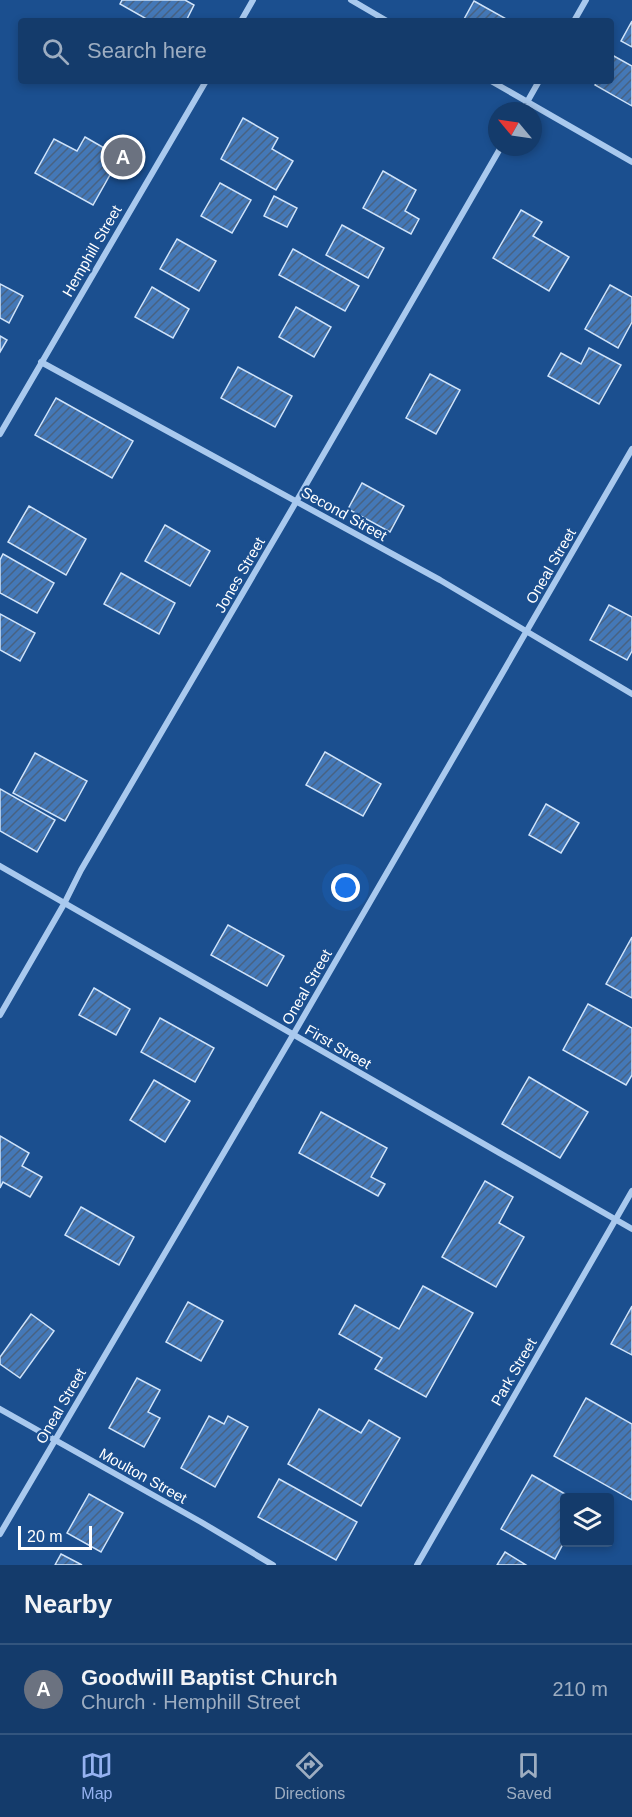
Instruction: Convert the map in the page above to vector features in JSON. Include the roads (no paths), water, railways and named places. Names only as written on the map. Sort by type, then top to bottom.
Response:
[{"type":"street","points":[[243,18],[253,0]]},
{"type":"street","points":[[351,0],[382,18]]},
{"type":"street","points":[[576,18],[586,0]]},
{"type":"street","name":"Hemphill Street","points":[[0,434],[204,84]]},
{"type":"street","points":[[496,84],[527,102],[537,84]]},
{"type":"street","points":[[542,111],[632,162]]},
{"type":"street","name":"Jones Street","points":[[0,1015],[81,870],[496,156]]},
{"type":"street","name":"Second Street","points":[[41,362],[440,580],[632,694]]},
{"type":"street","name":"Oneal Street","points":[[0,1534],[293,1035],[632,449]]},
{"type":"street","name":"First Street","points":[[0,866],[632,1230]]},
{"type":"street","name":"Park Street","points":[[417,1565],[632,1191]]},
{"type":"street","name":"Moulton Street","points":[[0,1409],[273,1565]]},
{"type":"place","name":"Goodwill Baptist Church","points":[[123,157]]}]
